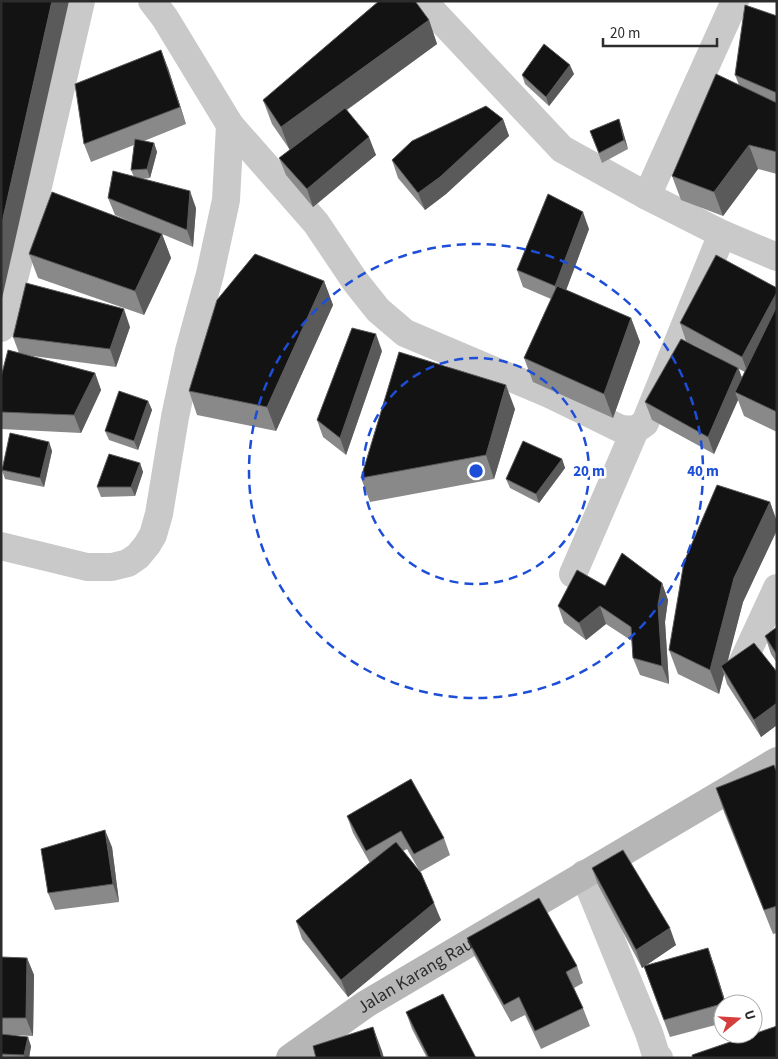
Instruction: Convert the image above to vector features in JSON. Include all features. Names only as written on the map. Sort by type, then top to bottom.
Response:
[{"type":"street","points":[[1,328],[36,195],[81,1]]},
{"type":"street","points":[[152,1],[165,18],[230,125],[316,223],[378,310],[405,332],[547,393],[621,429],[635,430]]},
{"type":"street","points":[[424,1],[562,149],[647,196],[722,234],[777,258]]},
{"type":"street","points":[[647,196],[735,2],[760,13]]},
{"type":"street","points":[[1,546],[87,567],[112,567],[128,563],[138,556],[150,540],[159,514],[175,417],[189,351],[210,274],[226,200],[230,125]]},
{"type":"street","points":[[573,574],[635,430],[645,423],[722,234]]},
{"type":"street","points":[[740,668],[777,588]]},
{"type":"street","name":"Jalan Karang Rau","points":[[290,1058],[366,1004],[777,761]]},
{"type":"street","points":[[584,874],[649,1033],[656,1055],[659,1058]]},
{"type":"building","points":[[1,1],[52,1],[1,227]]},
{"type":"building","points":[[379,1],[415,1],[429,20],[281,127],[263,100]]},
{"type":"building","points":[[745,5],[777,16],[777,93],[735,75]]},
{"type":"building","points":[[544,44],[570,65],[546,97],[522,75]]},
{"type":"building","points":[[161,50],[180,107],[84,144],[75,84]]},
{"type":"building","points":[[716,74],[777,103],[777,152],[749,145],[714,192],[672,176]]},
{"type":"building","points":[[486,106],[503,119],[440,177],[418,193],[392,160],[412,141]]},
{"type":"building","points":[[345,108],[369,137],[307,189],[279,158]]},
{"type":"building","points":[[619,119],[624,140],[599,153],[590,131]]},
{"type":"building","points":[[135,139],[154,143],[147,169],[131,170]]},
{"type":"building","points":[[113,171],[190,191],[187,230],[108,198]]},
{"type":"building","points":[[52,192],[162,234],[135,291],[29,254]]},
{"type":"building","points":[[548,194],[583,212],[555,286],[517,270]]},
{"type":"building","points":[[255,254],[324,281],[267,407],[189,391],[217,300]]},
{"type":"building","points":[[716,255],[777,288],[777,292],[742,357],[680,323]]},
{"type":"building","points":[[26,283],[124,309],[110,349],[13,337]]},
{"type":"building","points":[[557,286],[631,318],[604,394],[524,358]]},
{"type":"building","points":[[777,306],[777,412],[735,392]]},
{"type":"building","points":[[352,328],[376,334],[340,438],[317,420]]},
{"type":"building","points":[[681,339],[738,368],[708,437],[645,402]]},
{"type":"building","points":[[8,350],[95,373],[74,415],[1,412],[1,377]]},
{"type":"building","points":[[399,352],[506,385],[486,455],[361,478]]},
{"type":"building","points":[[119,391],[148,401],[134,441],[105,431]]},
{"type":"building","points":[[10,433],[49,442],[40,478],[2,470]]},
{"type":"building","points":[[523,441],[562,459],[536,494],[506,479]]},
{"type":"building","points":[[109,454],[140,463],[131,487],[97,487]]},
{"type":"building","points":[[717,485],[770,502],[734,578],[710,670],[669,650],[684,562]]},
{"type":"building","points":[[622,553],[662,583],[658,605],[662,666],[633,658],[631,627],[600,606],[579,623],[558,606],[577,570],[605,586]]},
{"type":"building","points":[[777,627],[777,655],[765,636]]},
{"type":"building","points":[[754,643],[777,672],[777,703],[754,720],[721,666]]},
{"type":"building","points":[[774,765],[777,773],[777,906],[764,910],[716,788]]},
{"type":"building","points":[[411,779],[444,838],[414,854],[401,831],[366,851],[347,816]]},
{"type":"building","points":[[105,830],[113,884],[48,893],[41,849]]},
{"type":"building","points":[[396,842],[421,873],[434,903],[341,980],[296,921]]},
{"type":"building","points":[[623,850],[670,928],[636,950],[592,868]]},
{"type":"building","points":[[539,898],[577,966],[566,972],[583,1008],[535,1031],[519,997],[504,1005],[467,938]]},
{"type":"building","points":[[708,948],[722,994],[713,994],[713,1006],[664,1020],[644,966]]},
{"type":"building","points":[[1,957],[27,958],[26,1018],[1,1018]]},
{"type":"building","points":[[443,994],[476,1058],[429,1058],[406,1012]]},
{"type":"building","points":[[777,1026],[777,1058],[693,1058],[692,1055],[724,1044],[763,1044],[763,1031]]},
{"type":"building","points":[[373,1027],[382,1058],[316,1058],[313,1046]]},
{"type":"building","points":[[1,1034],[28,1037],[24,1055],[1,1054]]}]
